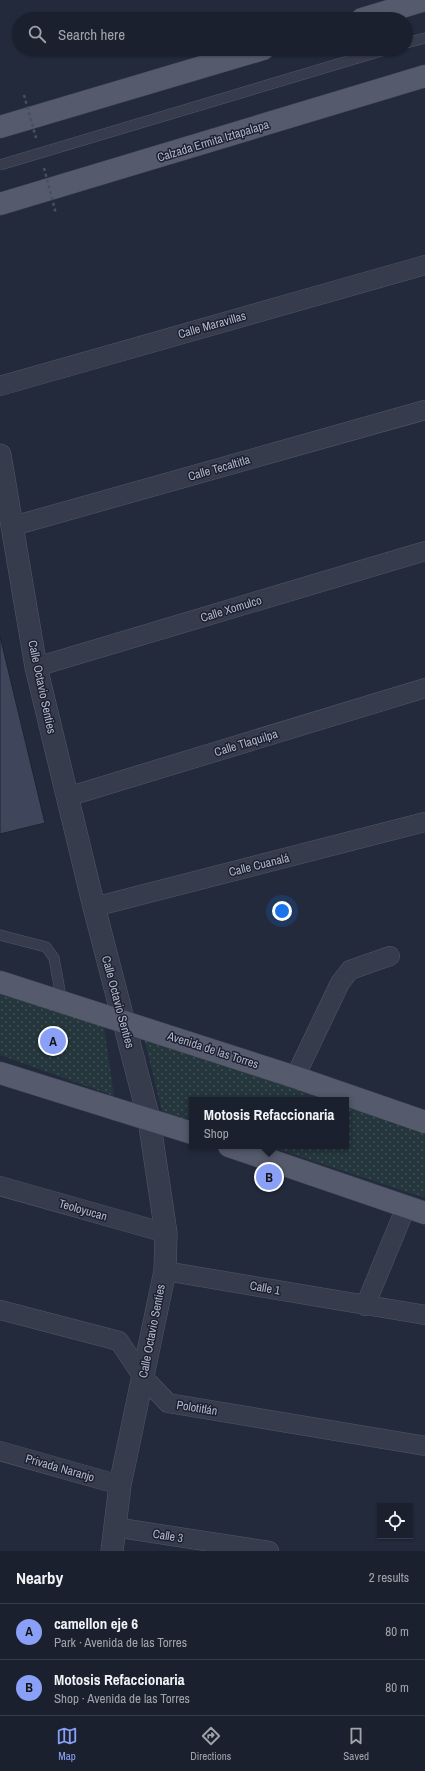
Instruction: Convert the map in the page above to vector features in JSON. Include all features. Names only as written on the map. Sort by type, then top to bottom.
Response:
[{"type":"main road","points":[[385,12],[425,0]]},
{"type":"main road","points":[[0,127],[239,56]]},
{"type":"main road","name":"Calzada Ermita Iztapalapa","points":[[0,204],[425,76]]},
{"type":"main road","name":"Avenida de las Torres","points":[[0,982],[295,1077],[425,1122]]},
{"type":"main road","points":[[0,1072],[189,1132]]},
{"type":"main road","points":[[239,1149],[416,1210]]},
{"type":"street","name":"Calle Maravillas","points":[[0,386],[425,265]]},
{"type":"street","name":"Calle Tecaltitla","points":[[13,526],[425,410]]},
{"type":"street","name":"Calle Octavio Senties","points":[[0,455],[36,667],[122,1021],[149,1119],[166,1233],[165,1270],[120,1485],[112,1551]]},
{"type":"street","name":"Calle Xomulco","points":[[36,667],[425,551]]},
{"type":"street","name":"Calle Tlaquilpa","points":[[67,797],[425,688]]},
{"type":"street","name":"Calle Cuanalá","points":[[94,908],[425,822]]},
{"type":"street","points":[[295,1077],[340,983],[350,970],[390,956]]},
{"type":"street","name":"Teoloyucan","points":[[0,1186],[166,1233]]},
{"type":"street","points":[[365,1306],[416,1210]]},
{"type":"street","name":"Calle 1","points":[[165,1270],[365,1306],[425,1315]]},
{"type":"street","name":"Polotitlán","points":[[0,1310],[118,1341],[143,1377],[168,1403],[425,1446]]},
{"type":"street","name":"Privada Naranjo","points":[[0,1451],[120,1485]]},
{"type":"street","name":"Calle 3","points":[[114,1528],[269,1551]]},
{"type":"lane","points":[[413,42],[425,38]]},
{"type":"lane","points":[[0,165],[365,56]]},
{"type":"lane","points":[[0,935],[46,947],[54,958],[62,1002]]},
{"type":"shaded area","points":[[0,992],[104,1027],[114,1096],[0,1055]]},
{"type":"shaded area","points":[[143,1034],[322,1097],[189,1097],[189,1120],[162,1111]]},
{"type":"shaded area","points":[[349,1106],[425,1133],[425,1198],[277,1149],[349,1149]]},
{"type":"building","points":[[0,636],[45,823],[0,834]]},
{"type":"place","name":"camellon eje 6","points":[[53,1041]]},
{"type":"place","name":"Motosis Refaccionaria","points":[[269,1177]]}]
